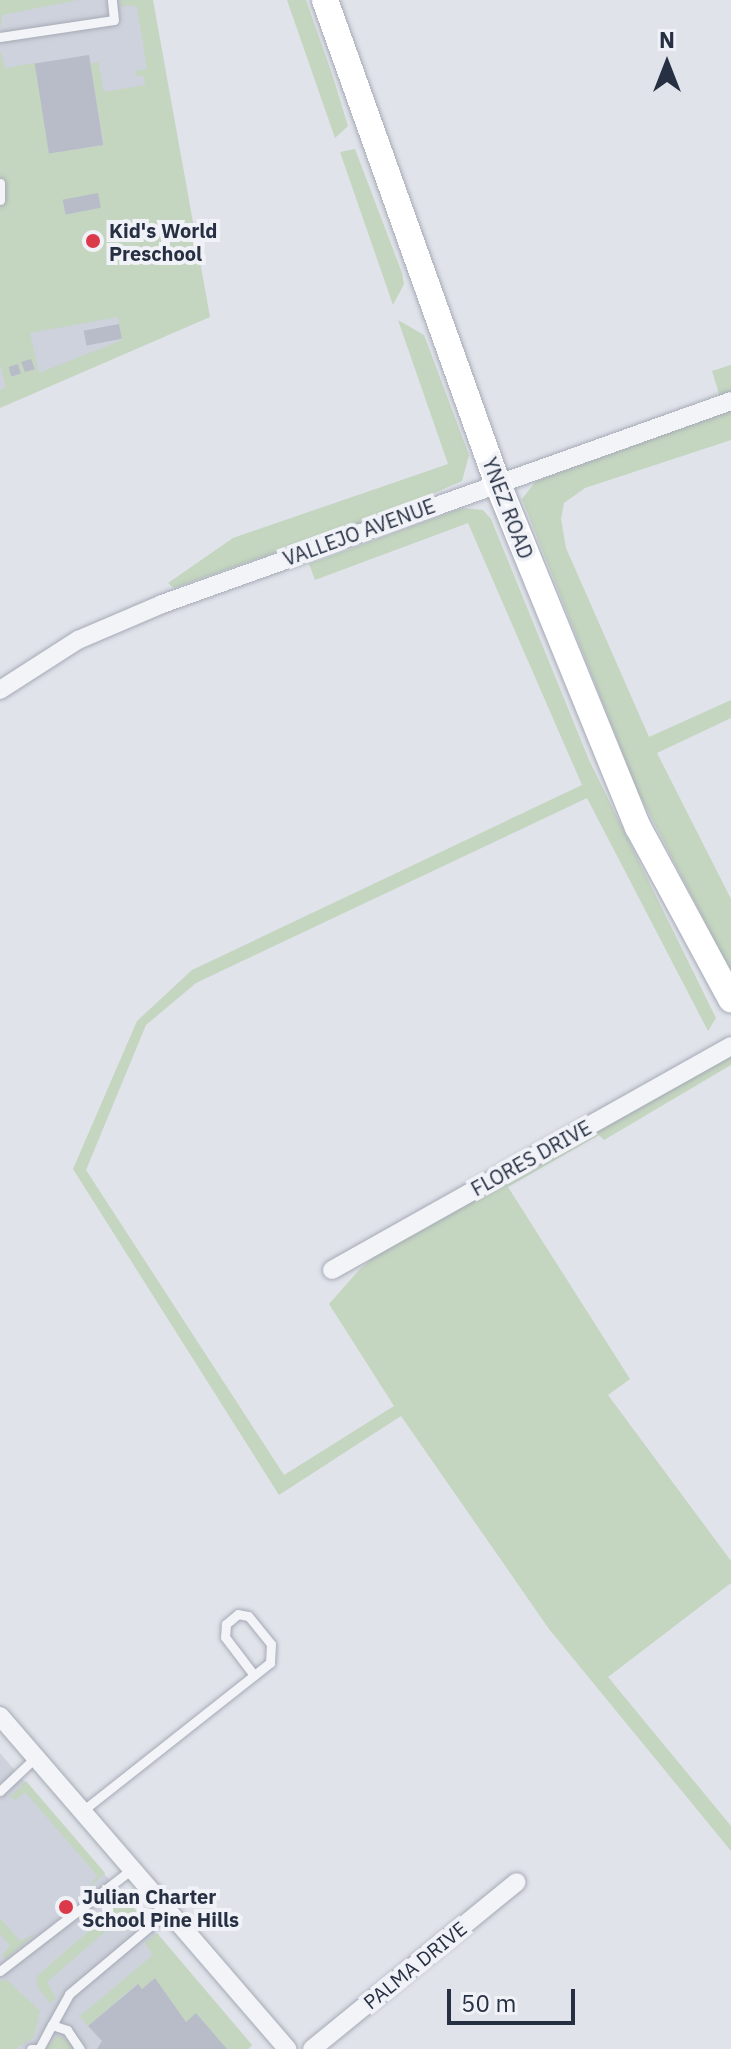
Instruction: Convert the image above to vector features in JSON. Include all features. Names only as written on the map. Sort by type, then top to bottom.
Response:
[{"type":"main road","name":"YNEZ ROAD","points":[[325,0],[497,482],[638,827],[731,999]]},
{"type":"street","name":"VALLEJO AVENUE","points":[[0,690],[78,640],[162,604],[731,401]]},
{"type":"street","name":"FLORES DRIVE","points":[[332,1270],[731,1046]]},
{"type":"street","points":[[0,1716],[287,2049]]},
{"type":"street","name":"PALMA DRIVE","points":[[312,2049],[517,1882]]},
{"type":"lane","points":[[0,37],[114,20],[112,0]]},
{"type":"lane","points":[[0,183],[0,200]]},
{"type":"lane","points":[[81,1812],[270,1663],[271,1644],[248,1616],[238,1614],[226,1624],[225,1637],[254,1675]]},
{"type":"lane","points":[[0,1791],[36,1757]]},
{"type":"lane","points":[[0,1971],[132,1869]]},
{"type":"lane","points":[[31,2049],[39,2049],[69,1994],[168,1911]]},
{"type":"lane","points":[[52,2025],[67,2030],[80,2049]]},
{"type":"shaded area","name":"Kid's World Preschool","points":[[0,0],[145,0],[197,310],[0,390]]},
{"type":"shaded area","name":"Julian Charter School Pine Hills","points":[[0,1753],[252,2045],[248,2049],[0,2049]]},
{"type":"green space","points":[[0,0],[78,0],[2,15],[0,29]]},
{"type":"green space","name":"Kid's World Preschool","points":[[120,0],[153,0],[210,317],[0,408],[0,390],[6,387],[0,363],[0,50],[5,68],[35,63],[51,153],[104,145],[90,64],[98,62],[104,92],[145,85],[144,76],[136,76],[136,71],[147,69],[137,6],[121,6]],"holes":[[[118,317],[122,340],[39,373],[30,333]]]},
{"type":"green space","points":[[287,0],[306,0],[332,74],[348,126],[335,138]]},
{"type":"green space","points":[[355,149],[402,273],[404,284],[393,305],[340,152]]},
{"type":"green space","points":[[398,320],[424,335],[469,455],[462,481],[388,513],[174,588],[168,583],[233,538],[448,464]]},
{"type":"green space","points":[[731,365],[731,393],[720,397],[712,371]]},
{"type":"green space","points":[[731,410],[731,440],[585,488],[564,503],[561,519],[566,548],[649,737],[731,700],[731,718],[657,753],[731,899],[731,972],[638,792],[522,499],[536,481]]},
{"type":"green space","points":[[462,508],[483,510],[491,519],[589,760],[716,1018],[708,1031],[587,798],[196,983],[146,1025],[86,1170],[284,1475],[394,1406],[329,1304],[360,1269],[381,1251],[731,1056],[731,1065],[604,1140],[599,1135],[508,1187],[630,1379],[608,1395],[731,1561],[731,1583],[608,1677],[731,1826],[731,1851],[549,1629],[401,1416],[279,1495],[73,1169],[137,1021],[192,970],[582,785],[468,523],[315,580],[309,564]]},
{"type":"green space","points":[[26,1781],[105,1873],[87,1890],[97,1875],[25,1792],[16,1800],[10,1797]]},
{"type":"green space","points":[[123,1894],[142,1918],[126,1931],[114,1924],[47,1982],[56,1998],[50,2003],[37,1986],[37,1976],[105,1917],[101,1904]]},
{"type":"green space","points":[[0,1918],[20,1941],[35,1934],[6,1959],[2,1955],[10,1946],[0,1934]]},
{"type":"green space","points":[[157,1933],[252,2045],[248,2049],[227,2049],[197,2014],[186,2022],[155,1978],[142,1989],[137,1984],[88,2026],[80,2016],[153,1955],[145,1943]]},
{"type":"green space","points":[[7,1980],[40,2011],[34,2037],[15,2049],[0,2049],[0,1981]]},
{"type":"green space","points":[[58,2035],[65,2039],[73,2049],[46,2049]]},
{"type":"building","points":[[89,55],[103,145],[49,153],[35,64]]},
{"type":"building","points":[[98,193],[101,208],[66,215],[63,200]]},
{"type":"building","points":[[119,324],[122,339],[87,346],[84,331]]},
{"type":"building","points":[[31,359],[35,369],[25,372],[21,362]]},
{"type":"building","points":[[18,364],[21,374],[11,376],[8,367]]},
{"type":"building","points":[[155,1978],[186,2022],[196,2013],[227,2049],[97,2049],[102,2041],[88,2026],[138,1984],[142,1989]]},
{"type":"place","name":"Kid's World Preschool","points":[[93,241]]},
{"type":"place","name":"Julian Charter School Pine Hills","points":[[66,1907]]}]
